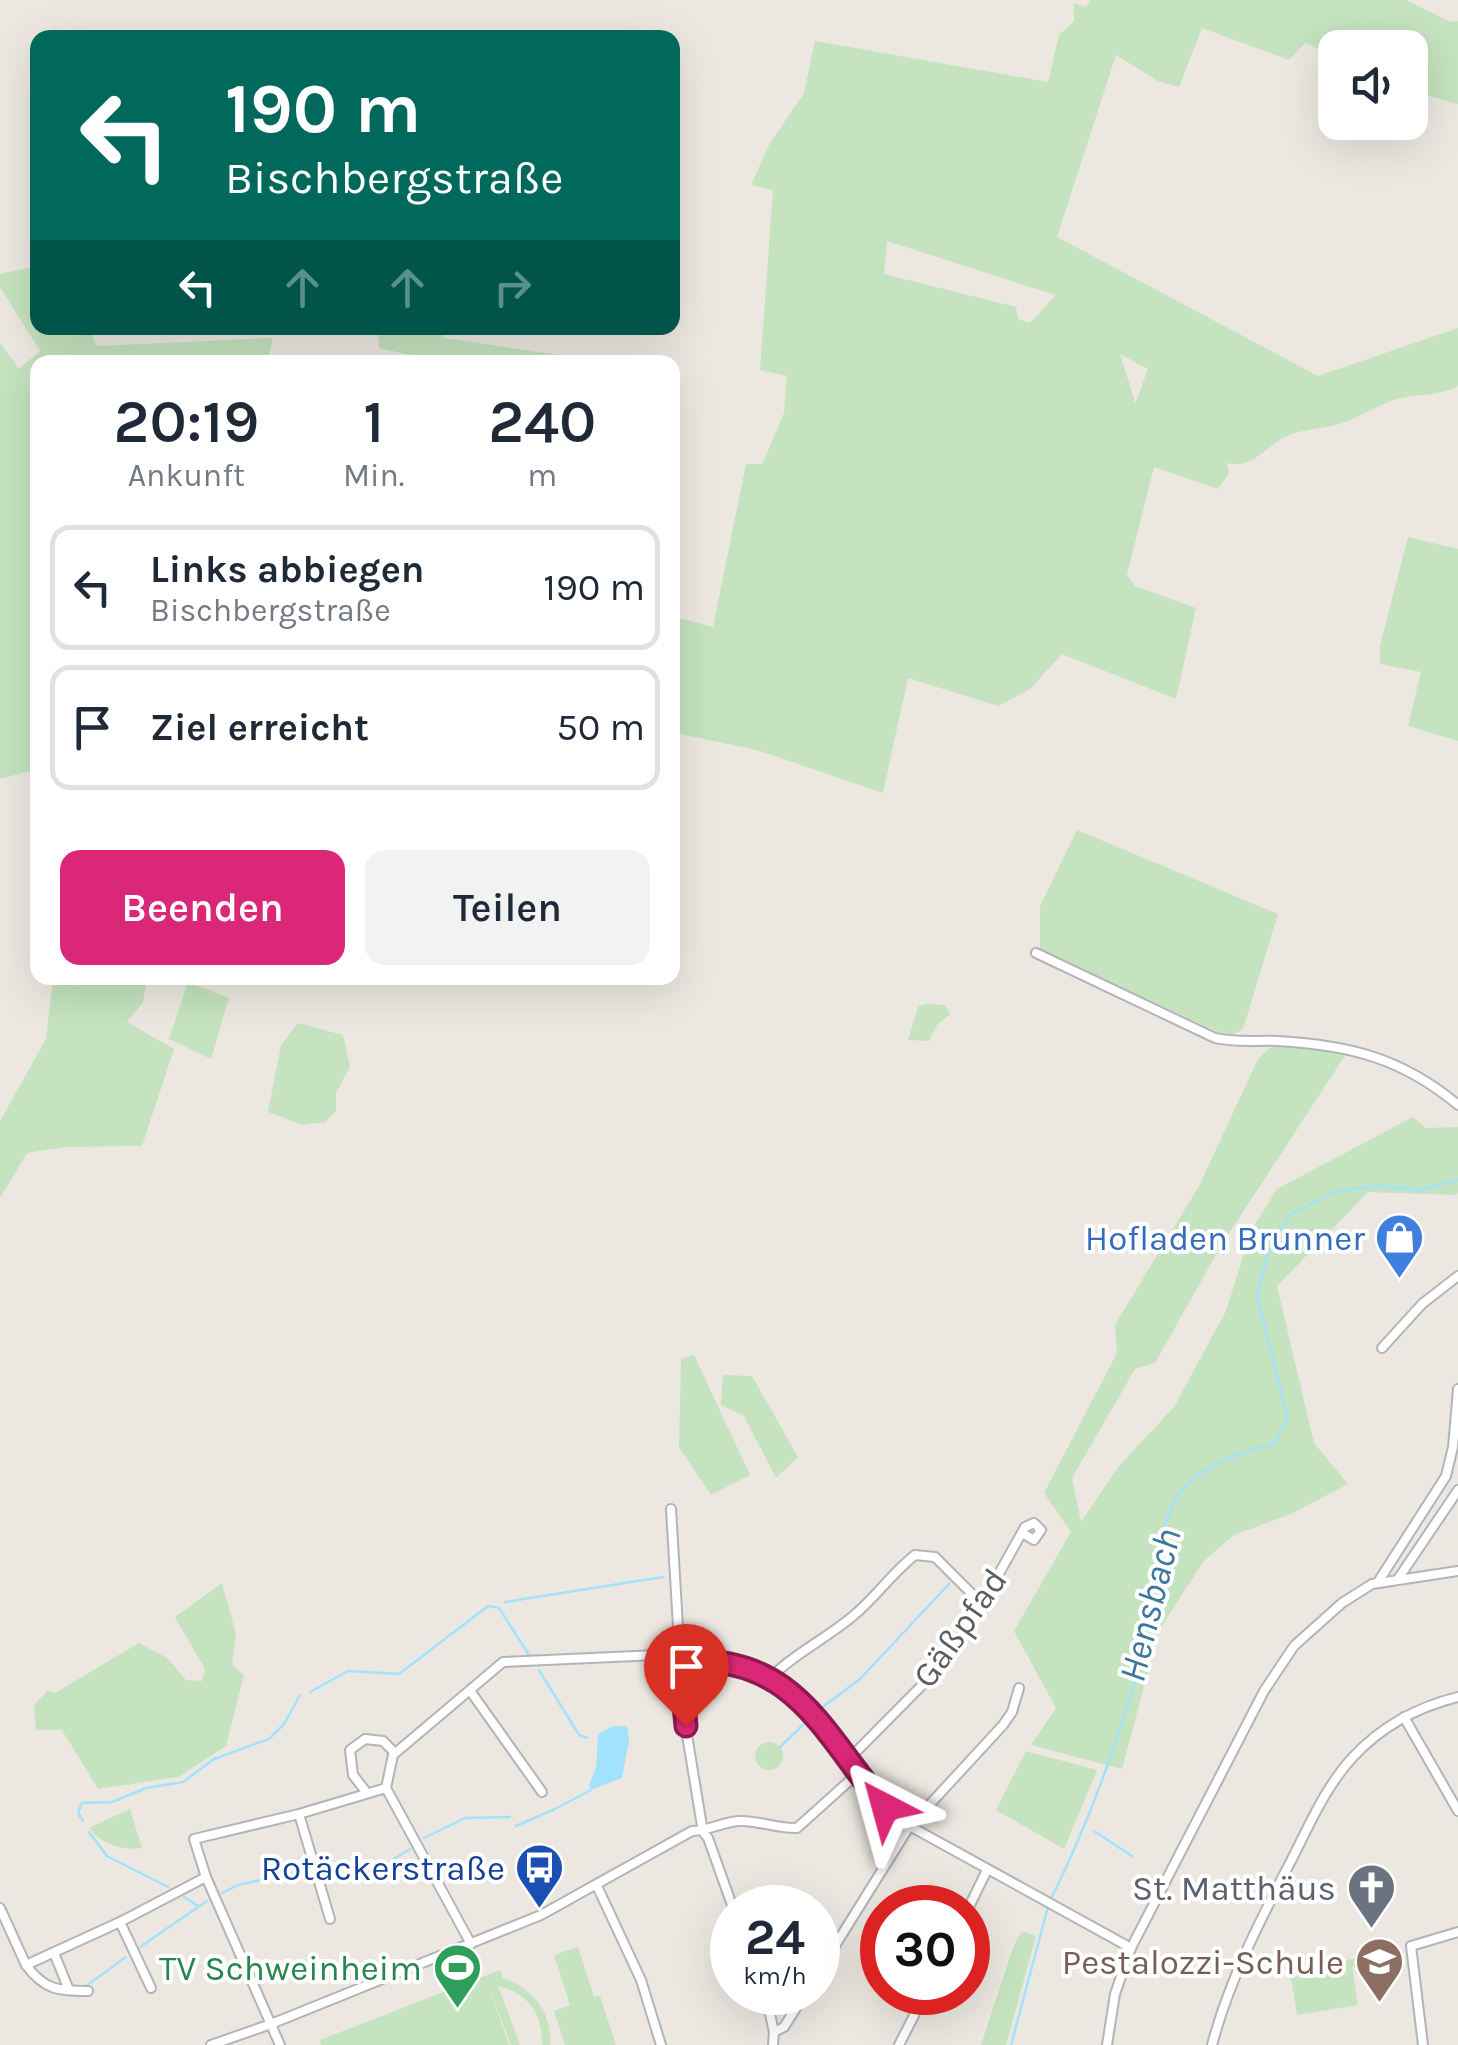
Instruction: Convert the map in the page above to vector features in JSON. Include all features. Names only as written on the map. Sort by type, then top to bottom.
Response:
[{"type":"street","points":[[1036,953],[1215,1038],[1300,1043],[1374,1054],[1413,1072],[1458,1105]]},
{"type":"street","points":[[1382,1348],[1422,1304],[1458,1276]]},
{"type":"street","points":[[1107,2045],[1115,1994],[1131,1948],[1264,1692],[1294,1646],[1324,1618],[1378,1582],[1446,1476],[1454,1448],[1458,1389]]},
{"type":"street","points":[[1398,1579],[1458,1490]]},
{"type":"street","points":[[671,1509],[683,1712],[703,1832],[725,1885]]},
{"type":"street","name":"Gäßpfad","points":[[848,1760],[942,1666],[1024,1534]]},
{"type":"street","points":[[771,1677],[786,1662],[808,1651],[859,1612],[915,1555],[934,1557],[982,1604]]},
{"type":"street","points":[[1378,1582],[1458,1571]]},
{"type":"street","points":[[471,1944],[386,1788],[396,1753],[503,1662],[679,1658],[725,1662],[771,1677],[793,1692],[885,1807],[909,1827],[1131,1948]]},
{"type":"street","points":[[840,1938],[909,1827],[1003,1724],[1012,1712],[1020,1688]]},
{"type":"street","points":[[471,1692],[542,1792]]},
{"type":"street","points":[[1212,2045],[1233,1976],[1320,1804],[1352,1758],[1404,1716],[1458,1697]]},
{"type":"street","points":[[1404,1716],[1458,1812]]},
{"type":"street","points":[[367,1794],[353,1775],[350,1750],[364,1738],[382,1741],[396,1753]]},
{"type":"street","points":[[211,2045],[542,1915],[683,1834],[741,1821],[772,1828],[797,1828],[857,1774]]},
{"type":"street","points":[[280,2045],[206,1877],[194,1838],[300,1814],[386,1788]]},
{"type":"street","points":[[300,1814],[330,1919]]},
{"type":"street","points":[[980,1885],[987,1870]]},
{"type":"street","points":[[26,1965],[206,1877]]},
{"type":"street","points":[[597,1886],[642,1980],[661,2045]]},
{"type":"street","points":[[0,1908],[37,1980],[54,1988],[88,1990]]},
{"type":"street","points":[[120,1922],[151,1988]]},
{"type":"street","points":[[1423,2045],[1411,1946],[1458,1932]]},
{"type":"street","points":[[54,1953],[70,1991]]},
{"type":"street","points":[[770,2015],[773,2045]]},
{"type":"street","points":[[774,2032],[784,2027],[792,2015]]},
{"type":"street","points":[[899,2045],[914,2015]]},
{"type":"green space","points":[[1090,0],[1406,0],[1451,22],[1458,21],[1458,104],[1428,96],[1428,30],[1318,30],[1318,49],[1305,43],[1289,60],[1202,28],[1179,87],[1158,81],[1116,55],[1057,237],[1318,376],[1458,328],[1458,386],[1398,399],[1342,423],[1286,437],[1246,462],[1227,463],[1229,473],[1218,489],[1154,467],[1127,575],[1135,586],[1196,608],[1176,699],[1062,654],[1030,689],[998,706],[908,678],[883,793],[757,750],[680,734],[680,618],[713,627],[746,464],[762,464],[784,413],[787,376],[760,370],[773,190],[751,185],[769,145],[804,93],[815,41],[1048,82],[1059,35],[1074,21],[1074,3],[1086,7]],"holes":[[[887,241],[1055,296],[1030,323],[1018,319],[1016,307],[884,274]],[[1120,354],[1148,369],[1135,402]]]},
{"type":"green space","points":[[30,268],[30,335],[0,287],[0,274]]},
{"type":"green space","points":[[30,335],[92,335],[97,346],[273,338],[269,355],[35,355],[40,351]]},
{"type":"green space","points":[[378,335],[443,335],[560,355],[410,355],[379,348]]},
{"type":"green space","points":[[0,343],[19,369],[30,360],[30,771],[0,779]]},
{"type":"green space","points":[[1408,537],[1458,549],[1458,741],[1408,726],[1421,672],[1380,664],[1380,646]]},
{"type":"green space","points":[[1077,830],[1278,914],[1243,1029],[1229,1037],[1040,950],[1040,906]]},
{"type":"green space","points":[[52,985],[146,985],[143,1002],[127,1022],[174,1049],[142,1146],[65,1147],[27,1153],[0,1198],[0,1121],[46,1039]]},
{"type":"green space","points":[[187,985],[229,998],[211,1059],[169,1039]]},
{"type":"green space","points":[[945,1005],[950,1014],[937,1025],[929,1041],[908,1040],[918,1007]]},
{"type":"green space","points":[[298,1023],[343,1035],[350,1067],[336,1093],[336,1111],[325,1122],[303,1125],[268,1112],[281,1045]]},
{"type":"green space","points":[[1274,1044],[1346,1054],[1222,1244],[1155,1363],[1135,1369],[1072,1478],[1081,1522],[1119,1466],[1174,1407],[1226,1311],[1251,1231],[1277,1189],[1413,1117],[1426,1128],[1458,1127],[1458,1192],[1368,1192],[1277,1286],[1314,1443],[1348,1484],[1291,1514],[1234,1535],[1203,1562],[1159,1630],[1122,1769],[1031,1745],[1056,1708],[1014,1631],[1071,1532],[1044,1493],[1117,1353],[1115,1325],[1199,1186],[1258,1059]]},
{"type":"green space","points":[[694,1355],[750,1475],[711,1495],[679,1447],[681,1359]]},
{"type":"green space","points":[[723,1375],[752,1376],[798,1457],[776,1478],[744,1416],[721,1405]]},
{"type":"green space","points":[[222,1583],[236,1634],[232,1665],[244,1675],[226,1746],[178,1777],[98,1789],[62,1730],[36,1730],[34,1705],[48,1690],[55,1693],[139,1643],[167,1658],[186,1680],[202,1681],[205,1669],[175,1617]]},
{"type":"green space","points":[[769,1742],[779,1746],[783,1756],[779,1766],[769,1770],[759,1766],[755,1756],[759,1746]]},
{"type":"green space","points":[[1026,1751],[1097,1770],[1064,1849],[996,1810]]},
{"type":"green space","points":[[130,1809],[142,1848],[113,1845],[89,1828]]},
{"type":"green space","points":[[1022,1931],[1036,1936],[1006,2045],[981,2045],[1014,1945]]},
{"type":"green space","points":[[578,1947],[594,1997],[600,1996],[616,2045],[565,2045],[554,2011],[570,2005],[554,1955]]},
{"type":"green space","points":[[1365,1957],[1366,1964],[1352,1967],[1358,2005],[1297,2015],[1291,1977],[1311,1974],[1310,1965]]},
{"type":"green space","name":"TV Schweinheim","points":[[500,1970],[503,1978],[524,1988],[539,2003],[548,2022],[550,2045],[542,2045],[540,2024],[532,2006],[518,1994],[498,1986],[520,2045],[511,2045],[488,1985],[509,2045],[321,2045],[320,2040]]},
{"type":"water","points":[[613,1726],[627,1726],[629,1741],[622,1778],[591,1790],[598,1734]]},
{"type":"waterway","name":"Hensbach","points":[[1051,1899],[1098,1791],[1136,1679],[1156,1604],[1163,1537],[1170,1511],[1195,1478],[1232,1457],[1273,1444],[1288,1419],[1257,1296],[1268,1253],[1289,1215],[1336,1191],[1381,1186],[1421,1190],[1458,1180]]},
{"type":"waterway","points":[[505,1602],[663,1577]]},
{"type":"waterway","points":[[820,1709],[860,1679],[949,1584]]},
{"type":"waterway","points":[[310,1692],[348,1671],[399,1674],[488,1606],[499,1608],[529,1655]]},
{"type":"waterway","points":[[539,1670],[579,1735],[587,1738]]},
{"type":"waterway","points":[[83,1821],[78,1813],[82,1803],[112,1802],[146,1788],[183,1782],[214,1759],[269,1739],[284,1724],[300,1695]]},
{"type":"waterway","points":[[780,1747],[803,1725]]},
{"type":"waterway","points":[[516,1826],[591,1790]]},
{"type":"waterway","points":[[424,1838],[465,1818],[510,1817]]},
{"type":"waterway","points":[[1094,1831],[1132,1856]]},
{"type":"waterway","points":[[89,1832],[107,1856],[168,1887]]},
{"type":"waterway","points":[[322,1867],[385,1864],[410,1849]]},
{"type":"waterway","points":[[222,1893],[238,1885],[305,1870]]},
{"type":"waterway","points":[[184,1897],[198,1906]]},
{"type":"waterway","points":[[140,1947],[207,1901]]},
{"type":"waterway","name":"Hensbach","points":[[1011,2045],[1048,1907]]},
{"type":"waterway","points":[[86,1986],[126,1957]]},
{"type":"place","name":"Hofladen Brunner","points":[[1400,1280]]},
{"type":"place","name":"Rotäckerstraße","points":[[540,1910]]},
{"type":"place","name":"St. Matthäus","points":[[1371,1930]]},
{"type":"place","name":"Pestalozzi-Schule","points":[[1379,2004]]},
{"type":"place","name":"TV Schweinheim","points":[[457,2010]]},
{"type":"route","points":[[686,1726],[680,1661],[710,1659],[739,1664],[771,1677],[793,1692],[885,1807]]}]
